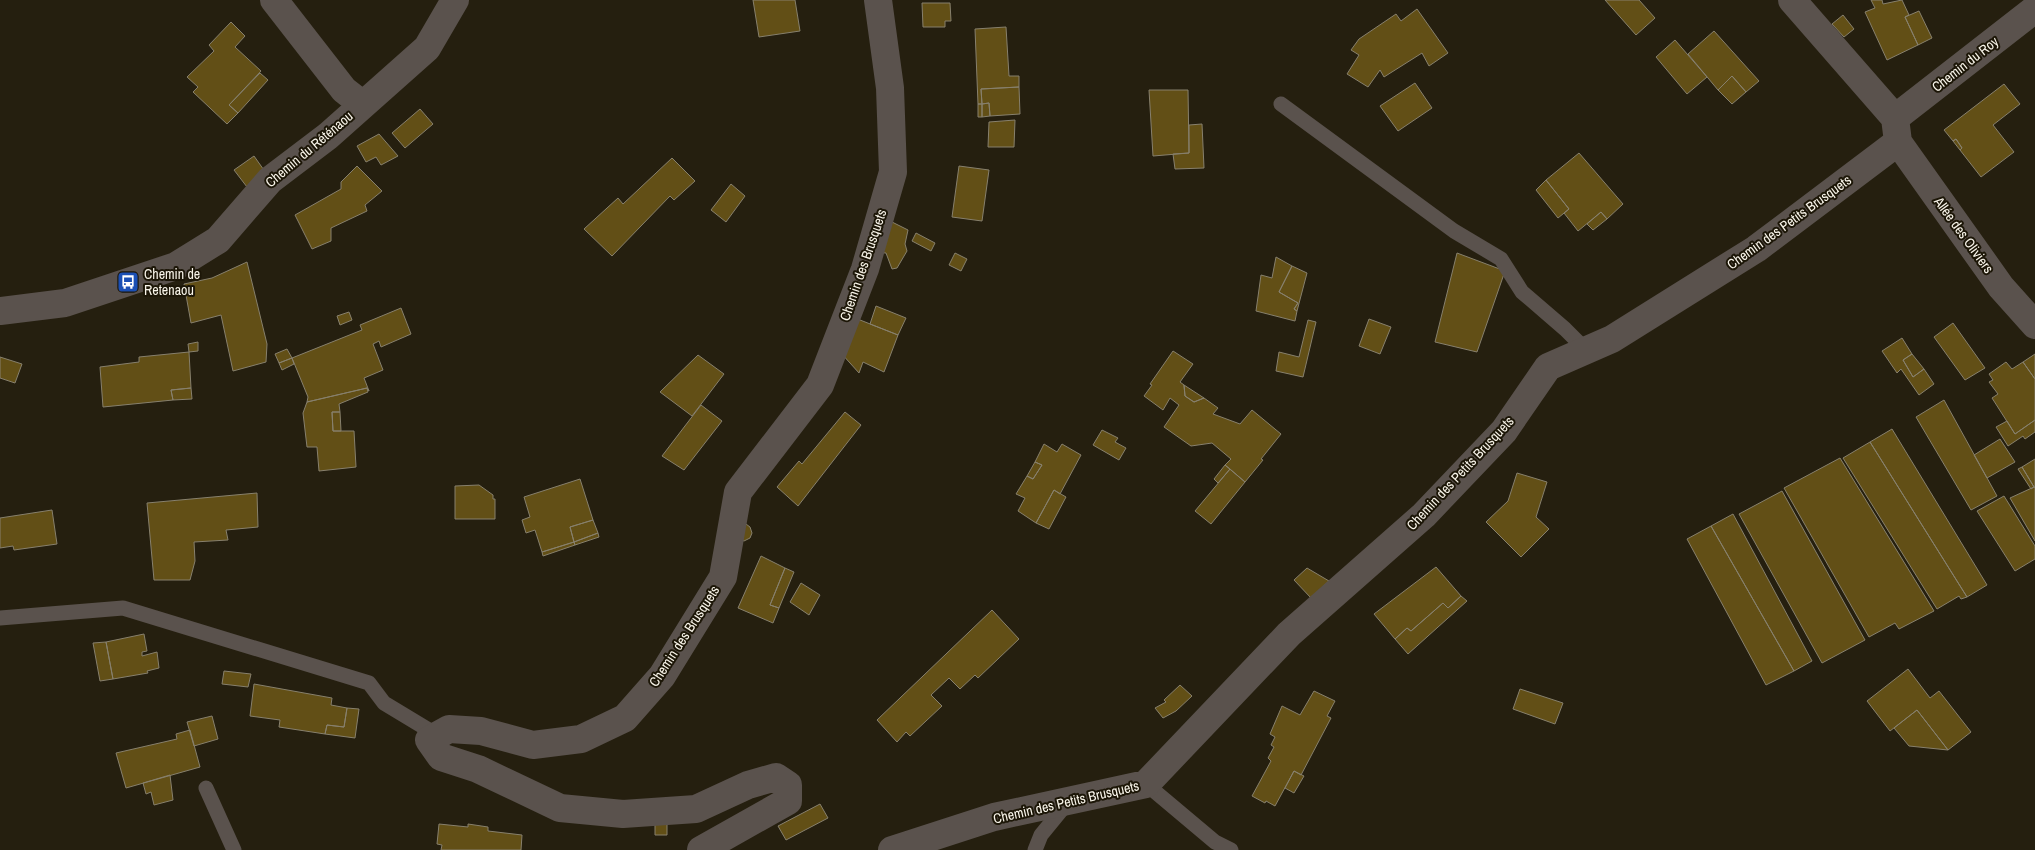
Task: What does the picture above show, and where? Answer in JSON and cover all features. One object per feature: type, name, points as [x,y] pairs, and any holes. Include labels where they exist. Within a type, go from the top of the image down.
[{"type":"street","points":[[274,0],[344,90],[362,104]]},
{"type":"street","name":"Chemin du Réténaou","points":[[0,311],[65,303],[176,266],[218,240],[270,180],[328,136],[427,48],[455,0]]},
{"type":"street","name":"Chemin des Brusquets","points":[[438,735],[449,729],[481,732],[534,745],[581,739],[625,718],[662,676],[723,577],[738,492],[820,386],[865,269],[893,172],[890,88],[878,0]]},
{"type":"street","points":[[1792,0],[1896,130]]},
{"type":"street","name":"Chemin du Roy","points":[[1896,130],[2035,9]]},
{"type":"street","name":"Allée des Oliviers","points":[[1896,130],[2001,287],[2035,325]]},
{"type":"street","name":"Chemin des Petits Brusquets","points":[[892,850],[994,817],[1146,784],[1289,634],[1424,516],[1504,430],[1548,366],[1612,339],[1756,249],[1896,130]]},
{"type":"street","points":[[438,735],[429,740],[441,757],[478,769],[560,808],[623,814],[696,809],[748,785],[776,776],[788,785],[788,801],[701,850]]},
{"type":"lane","points":[[1281,104],[1454,231],[1501,259],[1522,292],[1586,350]]},
{"type":"lane","points":[[0,618],[123,608],[369,683],[384,703],[438,735]]},
{"type":"lane","points":[[1146,784],[1215,842],[1231,850]]},
{"type":"lane","points":[[206,788],[234,850]]},
{"type":"lane","points":[[1035,850],[1041,835],[1068,801]]},
{"type":"building","points":[[753,0],[795,0],[800,31],[759,37]]},
{"type":"building","points":[[1605,0],[1639,0],[1655,18],[1636,35]]},
{"type":"building","points":[[1871,0],[1882,0],[1883,4],[1902,0],[1909,15],[1905,17],[1918,45],[1887,60],[1865,12],[1875,8]]},
{"type":"building","points":[[922,3],[950,3],[951,21],[945,21],[945,27],[923,27]]},
{"type":"building","points":[[1417,9],[1448,53],[1429,66],[1422,53],[1384,77],[1380,70],[1368,87],[1347,74],[1359,55],[1351,50],[1359,39],[1396,14],[1401,21]]},
{"type":"building","points":[[1919,11],[1932,38],[1918,45],[1905,17]]},
{"type":"building","points":[[1843,15],[1854,29],[1844,37],[1832,24]]},
{"type":"building","points":[[231,22],[245,36],[235,47],[261,71],[229,105],[238,113],[227,124],[193,92],[198,87],[187,77],[214,51],[209,45]]},
{"type":"building","points":[[1006,27],[1009,76],[1019,76],[1019,87],[981,89],[982,104],[978,104],[975,29]]},
{"type":"building","points":[[1714,31],[1759,81],[1746,92],[1732,76],[1718,90],[1688,54]]},
{"type":"building","points":[[1675,40],[1707,77],[1687,94],[1656,57]]},
{"type":"building","points":[[260,73],[268,80],[238,113],[229,105]]},
{"type":"building","points":[[1732,76],[1746,92],[1732,104],[1718,90]]},
{"type":"building","points":[[1415,83],[1432,108],[1398,131],[1380,106]]},
{"type":"building","points":[[2004,84],[2020,104],[1993,125],[2014,152],[1981,177],[1960,150],[1962,148],[1956,139],[1953,141],[1944,130]]},
{"type":"building","points":[[1019,87],[1020,114],[990,116],[989,103],[982,104],[981,89]]},
{"type":"building","points":[[1149,90],[1188,90],[1189,153],[1153,156]]},
{"type":"building","points":[[989,103],[990,116],[982,117],[982,104]]},
{"type":"building","points":[[978,104],[982,104],[982,117],[978,117]]},
{"type":"building","points":[[420,109],[433,124],[405,148],[392,133]]},
{"type":"building","points":[[1015,120],[1014,147],[988,147],[989,122]]},
{"type":"building","points":[[1202,124],[1204,168],[1175,169],[1173,154],[1189,153],[1189,125]]},
{"type":"building","points":[[379,134],[398,156],[381,165],[376,157],[366,162],[357,146]]},
{"type":"building","points":[[1956,139],[1962,148],[1960,150],[1953,141]]},
{"type":"building","points":[[1579,153],[1623,204],[1607,219],[1601,212],[1578,231],[1564,213],[1569,209],[1546,180]]},
{"type":"building","points":[[254,156],[266,173],[247,187],[234,170]]},
{"type":"building","points":[[672,158],[695,181],[674,200],[670,196],[612,256],[584,229],[618,198],[623,204]]},
{"type":"building","points":[[357,166],[382,191],[365,205],[367,211],[331,228],[331,241],[312,249],[295,215],[341,189],[341,182]]},
{"type":"building","points":[[959,166],[989,170],[982,221],[952,217]]},
{"type":"building","points":[[1546,180],[1569,209],[1558,218],[1536,190]]},
{"type":"building","points":[[731,184],[745,196],[726,222],[711,210]]},
{"type":"building","points":[[1601,212],[1607,219],[1593,230],[1587,224]]},
{"type":"building","points":[[884,218],[908,230],[905,244],[907,251],[897,268],[892,269],[886,253],[874,252]]},
{"type":"building","points":[[916,233],[935,243],[931,251],[912,241]]},
{"type":"building","points":[[955,253],[967,259],[961,271],[949,265]]},
{"type":"building","points":[[1457,253],[1505,271],[1477,352],[1435,342]]},
{"type":"building","points":[[1276,257],[1292,266],[1279,292],[1298,303],[1294,309],[1297,311],[1295,321],[1256,311],[1261,275],[1272,278]]},
{"type":"building","points":[[247,262],[267,344],[266,362],[233,371],[221,315],[191,323],[184,284],[212,278]]},
{"type":"building","points":[[1292,266],[1307,273],[1297,311],[1294,309],[1298,303],[1279,292]]},
{"type":"building","points":[[876,306],[906,318],[898,335],[870,324]]},
{"type":"building","points":[[401,308],[411,334],[381,347],[379,341],[373,344],[383,370],[364,378],[369,391],[367,388],[307,402],[308,397],[292,358],[362,330],[360,325]]},
{"type":"building","points":[[349,312],[352,320],[340,325],[337,316]]},
{"type":"building","points":[[855,318],[898,335],[884,372],[863,362],[859,373],[841,353]]},
{"type":"building","points":[[1369,319],[1391,327],[1380,354],[1359,346]]},
{"type":"building","points":[[1308,320],[1316,322],[1303,377],[1276,371],[1279,352],[1299,357]]},
{"type":"building","points":[[1953,323],[1985,368],[1965,380],[1934,337]]},
{"type":"building","points":[[1902,338],[1912,354],[1903,360],[1913,377],[1924,369],[1934,384],[1919,395],[1901,369],[1897,373],[1882,351]]},
{"type":"building","points":[[198,342],[198,351],[189,352],[188,344]]},
{"type":"building","points":[[287,349],[292,358],[279,363],[275,354]]},
{"type":"building","points":[[1173,351],[1193,364],[1180,382],[1184,385],[1185,396],[1194,402],[1204,398],[1218,408],[1213,414],[1240,424],[1252,410],[1281,434],[1245,482],[1225,465],[1231,459],[1212,443],[1191,446],[1164,427],[1179,405],[1170,398],[1163,410],[1144,396]]},
{"type":"building","points":[[189,352],[191,388],[171,390],[173,400],[103,407],[100,367],[139,362],[139,357]]},
{"type":"building","points":[[1912,354],[1924,369],[1913,377],[1903,360]]},
{"type":"building","points":[[2035,354],[2035,379],[2023,362]]},
{"type":"building","points":[[698,355],[724,374],[692,416],[660,392]]},
{"type":"building","points":[[0,357],[22,364],[15,383],[0,378]]},
{"type":"building","points":[[292,358],[294,364],[282,370],[279,363]]},
{"type":"building","points":[[2006,362],[2012,369],[2023,362],[2035,379],[2035,420],[2015,434],[1992,398],[1998,394],[1989,382],[1993,380],[1989,374]]},
{"type":"building","points":[[1184,385],[1204,398],[1194,402],[1185,396]]},
{"type":"building","points":[[191,388],[192,399],[173,400],[171,390]]},
{"type":"building","points":[[367,388],[368,392],[339,404],[340,412],[332,412],[333,431],[354,431],[356,467],[319,471],[317,447],[307,447],[303,413],[307,402]]},
{"type":"building","points":[[1944,400],[1997,496],[1971,510],[1916,417]]},
{"type":"building","points":[[701,405],[722,421],[684,470],[662,456]]},
{"type":"building","points":[[332,412],[340,412],[341,431],[333,431]]},
{"type":"building","points":[[845,412],[861,425],[798,506],[777,487],[799,461],[802,464]]},
{"type":"building","points":[[2035,420],[2035,432],[2025,439],[2023,436],[2008,446],[1996,427],[2007,421],[2015,434]]},
{"type":"building","points":[[1892,429],[1987,585],[1967,597],[1870,442]]},
{"type":"building","points":[[1102,430],[1118,438],[1115,442],[1126,448],[1119,460],[1093,445]]},
{"type":"building","points":[[2000,439],[2015,462],[1987,478],[1974,455]]},
{"type":"building","points":[[1870,442],[1967,597],[1961,599],[1959,596],[1937,609],[1843,458]]},
{"type":"building","points":[[1044,444],[1057,452],[1062,444],[1081,455],[1060,494],[1054,490],[1036,523],[1018,511],[1025,498],[1016,494],[1027,476],[1033,479],[1042,465],[1035,462]]},
{"type":"building","points":[[1840,458],[1934,611],[1899,629],[1895,623],[1869,637],[1784,488]]},
{"type":"building","points":[[2035,459],[2035,487],[2034,487],[2022,467]]},
{"type":"building","points":[[1035,462],[1042,465],[1033,479],[1027,476]]},
{"type":"building","points":[[1225,465],[1230,469],[1218,483],[1214,479]]},
{"type":"building","points":[[2022,467],[2034,487],[2031,489],[2018,469]]},
{"type":"building","points":[[1230,469],[1245,482],[1211,524],[1195,511]]},
{"type":"building","points":[[1517,473],[1547,482],[1536,517],[1549,529],[1521,557],[1486,522],[1508,501]]},
{"type":"building","points":[[580,479],[593,520],[570,527],[574,542],[542,552],[535,530],[526,533],[522,520],[530,517],[524,497]]},
{"type":"building","points":[[479,485],[493,495],[493,499],[495,499],[495,519],[455,519],[455,486]]},
{"type":"building","points":[[2035,488],[2035,541],[2010,498]]},
{"type":"building","points":[[1054,490],[1066,497],[1049,529],[1036,523]]},
{"type":"building","points":[[1782,491],[1865,640],[1822,663],[1739,514]]},
{"type":"building","points":[[257,493],[258,527],[226,530],[228,540],[194,542],[195,561],[190,580],[154,580],[147,503]]},
{"type":"building","points":[[2004,496],[2035,546],[2035,559],[2015,571],[1977,511]]},
{"type":"building","points":[[52,510],[57,544],[14,550],[13,546],[0,548],[0,518]]},
{"type":"building","points":[[1733,514],[1812,661],[1794,671],[1711,526]]},
{"type":"building","points":[[593,520],[598,533],[574,542],[570,527]]},
{"type":"building","points":[[746,524],[750,527],[752,533],[750,538],[744,541],[738,539]]},
{"type":"building","points":[[1711,526],[1794,671],[1766,685],[1687,539]]},
{"type":"building","points":[[598,533],[599,537],[575,545],[574,542]]},
{"type":"building","points":[[574,542],[575,545],[543,556],[542,552]]},
{"type":"building","points":[[761,556],[785,568],[770,605],[779,608],[773,623],[738,608]]},
{"type":"building","points":[[1436,567],[1461,596],[1448,608],[1443,603],[1411,631],[1407,628],[1395,639],[1374,614]]},
{"type":"building","points":[[785,568],[794,572],[779,608],[770,605]]},
{"type":"building","points":[[1307,568],[1329,581],[1311,598],[1294,580]]},
{"type":"building","points":[[801,583],[820,595],[809,615],[790,602]]},
{"type":"building","points":[[1461,596],[1467,601],[1408,654],[1395,639],[1407,628],[1411,631],[1443,603],[1448,608]]},
{"type":"building","points":[[992,610],[1019,639],[978,678],[975,675],[960,689],[949,678],[931,695],[942,706],[910,736],[906,732],[897,742],[877,720]]},
{"type":"building","points":[[144,634],[147,651],[142,652],[142,656],[157,652],[159,668],[147,671],[148,673],[113,679],[106,642]]},
{"type":"building","points":[[106,642],[113,679],[100,681],[93,643]]},
{"type":"building","points":[[1908,669],[1930,698],[1939,691],[1971,732],[1948,750],[1917,710],[1890,731],[1867,701]]},
{"type":"building","points":[[224,671],[251,674],[248,687],[222,684]]},
{"type":"building","points":[[254,684],[332,698],[331,705],[347,708],[344,727],[327,725],[325,734],[279,727],[280,720],[250,716]]},
{"type":"building","points":[[1180,685],[1192,696],[1176,711],[1163,718],[1155,708],[1166,702],[1164,700]]},
{"type":"building","points":[[1520,689],[1563,703],[1555,724],[1513,709]]},
{"type":"building","points":[[1314,691],[1335,701],[1327,716],[1331,718],[1301,775],[1294,771],[1275,806],[1266,801],[1265,803],[1252,796],[1271,761],[1268,758],[1274,747],[1271,745],[1275,737],[1270,734],[1282,706],[1300,715]]},
{"type":"building","points":[[347,708],[359,709],[355,738],[325,734],[327,725],[344,727]]},
{"type":"building","points":[[1917,710],[1948,750],[1909,746],[1894,728]]},
{"type":"building","points":[[212,716],[218,739],[194,746],[187,722]]},
{"type":"building","points":[[190,730],[200,767],[126,788],[116,753],[177,739],[176,734]]},
{"type":"building","points":[[1294,771],[1304,776],[1294,793],[1285,788]]},
{"type":"building","points":[[170,775],[173,800],[154,805],[151,792],[146,794],[143,783]]},
{"type":"building","points":[[820,804],[828,818],[786,840],[778,826]]},
{"type":"building","points":[[655,823],[667,823],[667,835],[655,835]]},
{"type":"building","points":[[439,824],[468,827],[468,824],[488,827],[488,831],[522,835],[521,850],[441,850],[442,845],[437,844]]},
{"type":"place","name":"Chemin de Retenaou","points":[[128,282]]}]
